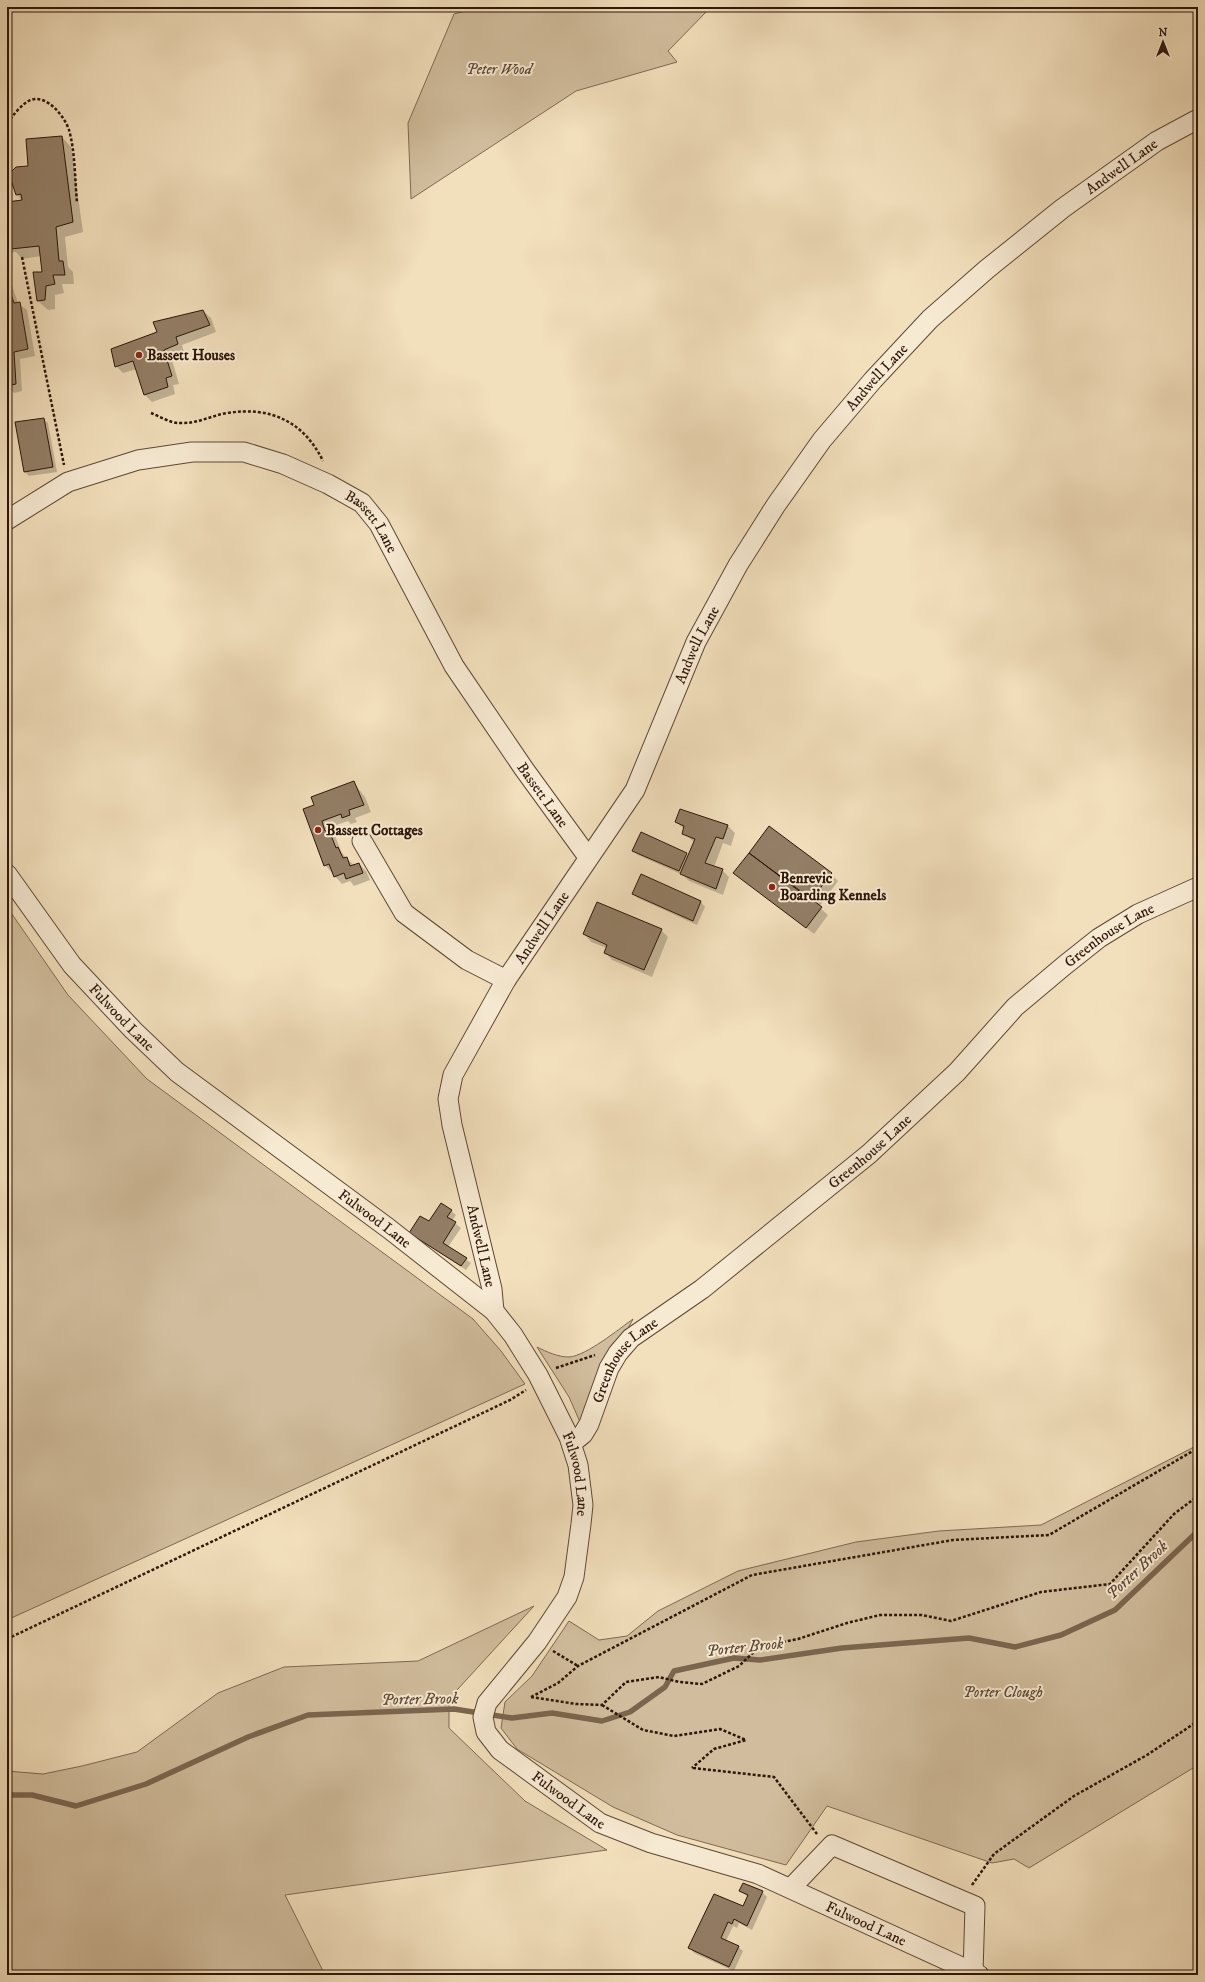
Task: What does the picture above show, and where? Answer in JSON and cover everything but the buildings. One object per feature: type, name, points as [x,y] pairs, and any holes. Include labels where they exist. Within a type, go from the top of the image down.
[{"type":"street","name":"Andwell Lane","points":[[494,1311],[492,1289],[452,1125],[448,1099],[453,1076],[506,980],[588,857],[635,790],[696,642],[738,565],[776,505],[822,440],[873,380],[930,319],[987,269],[1063,208],[1157,141],[1198,119]]},
{"type":"street","name":"Bassett Lane","points":[[7,520],[68,482],[138,460],[192,452],[244,452],[284,464],[328,484],[362,503],[379,524],[454,666],[524,769],[588,857]]},
{"type":"street","points":[[362,841],[404,913],[467,960],[506,980]]},
{"type":"street","name":"Fulwood Lane","points":[[7,874],[72,965],[132,1030],[177,1072],[388,1228],[494,1311],[513,1336],[538,1374],[572,1443],[578,1465],[583,1505],[574,1577],[567,1597],[537,1642],[487,1703],[483,1717],[486,1732],[500,1750],[600,1823],[651,1843],[758,1874],[976,1974]]},
{"type":"street","name":"Greenhouse Lane","points":[[572,1443],[583,1434],[586,1429],[597,1405],[609,1368],[618,1353],[632,1338],[702,1289],[869,1154],[957,1072],[1015,1007],[1065,965],[1099,938],[1138,914],[1198,887]]},
{"type":"street","points":[[791,1888],[832,1845],[976,1906],[976,1974]]},
{"type":"path","points":[[7,123],[14,114],[31,100],[42,100],[56,109],[69,129],[75,170],[77,203]]},
{"type":"path","points":[[22,257],[68,482]]},
{"type":"path","points":[[151,413],[177,423],[195,423],[226,414],[249,411],[282,418],[300,428],[315,445],[328,471],[328,484]]},
{"type":"path","points":[[7,1639],[510,1400],[527,1389],[538,1374],[597,1354]]},
{"type":"path","points":[[832,1845],[814,1832],[774,1777],[692,1768],[714,1749],[746,1740],[720,1729],[674,1736],[643,1730],[602,1705],[576,1704],[531,1697],[558,1683],[578,1666],[752,1575],[953,1540],[1049,1535],[1198,1448]]},
{"type":"path","points":[[602,1705],[626,1682],[659,1677],[679,1682],[702,1684],[739,1666],[760,1647],[798,1639],[847,1623],[880,1615],[922,1615],[951,1621],[1041,1592],[1110,1584],[1174,1514],[1198,1496]]},
{"type":"path","points":[[537,1642],[578,1666]]},
{"type":"path","points":[[962,1900],[994,1854],[1074,1796],[1147,1755],[1198,1721]]},
{"type":"green space","name":"Peter Wood","points":[[479,7],[711,7],[668,51],[677,62],[576,91],[411,199],[408,123],[454,14]]},
{"type":"green space","points":[[7,907],[68,995],[147,1079],[473,1319],[501,1351],[525,1384],[7,1620]]},
{"type":"green space","points":[[633,1319],[580,1422],[569,1397],[537,1347],[561,1356],[569,1357],[576,1355],[593,1347]]},
{"type":"green space","name":"Porter Clough","points":[[1198,1445],[1198,1765],[1029,1868],[1014,1859],[992,1863],[827,1806],[786,1865],[677,1835],[613,1807],[517,1749],[501,1728],[505,1702],[532,1676],[569,1621],[599,1640],[627,1636],[658,1611],[738,1571],[856,1542],[939,1531],[1041,1525]]},
{"type":"green space","points":[[534,1606],[457,1690],[449,1704],[449,1728],[525,1801],[607,1850],[285,1895],[325,1975],[7,1975],[7,1771],[43,1774],[137,1752],[218,1693],[284,1667],[418,1661]]},
{"type":"waterway","name":"Porter Brook","points":[[7,1795],[32,1795],[76,1806],[146,1784],[248,1737],[308,1715],[454,1709],[512,1718],[552,1713],[602,1721],[630,1712],[665,1687],[674,1671],[734,1658],[760,1660],[842,1648],[969,1638],[1015,1647],[1061,1635],[1115,1610],[1198,1531]]},
{"type":"place","name":"Bassett Houses","points":[[139,355]]},
{"type":"place","name":"Bassett Cottages","points":[[318,830]]},
{"type":"place","name":"Benrevic Boarding Kennels","points":[[772,887]]}]
